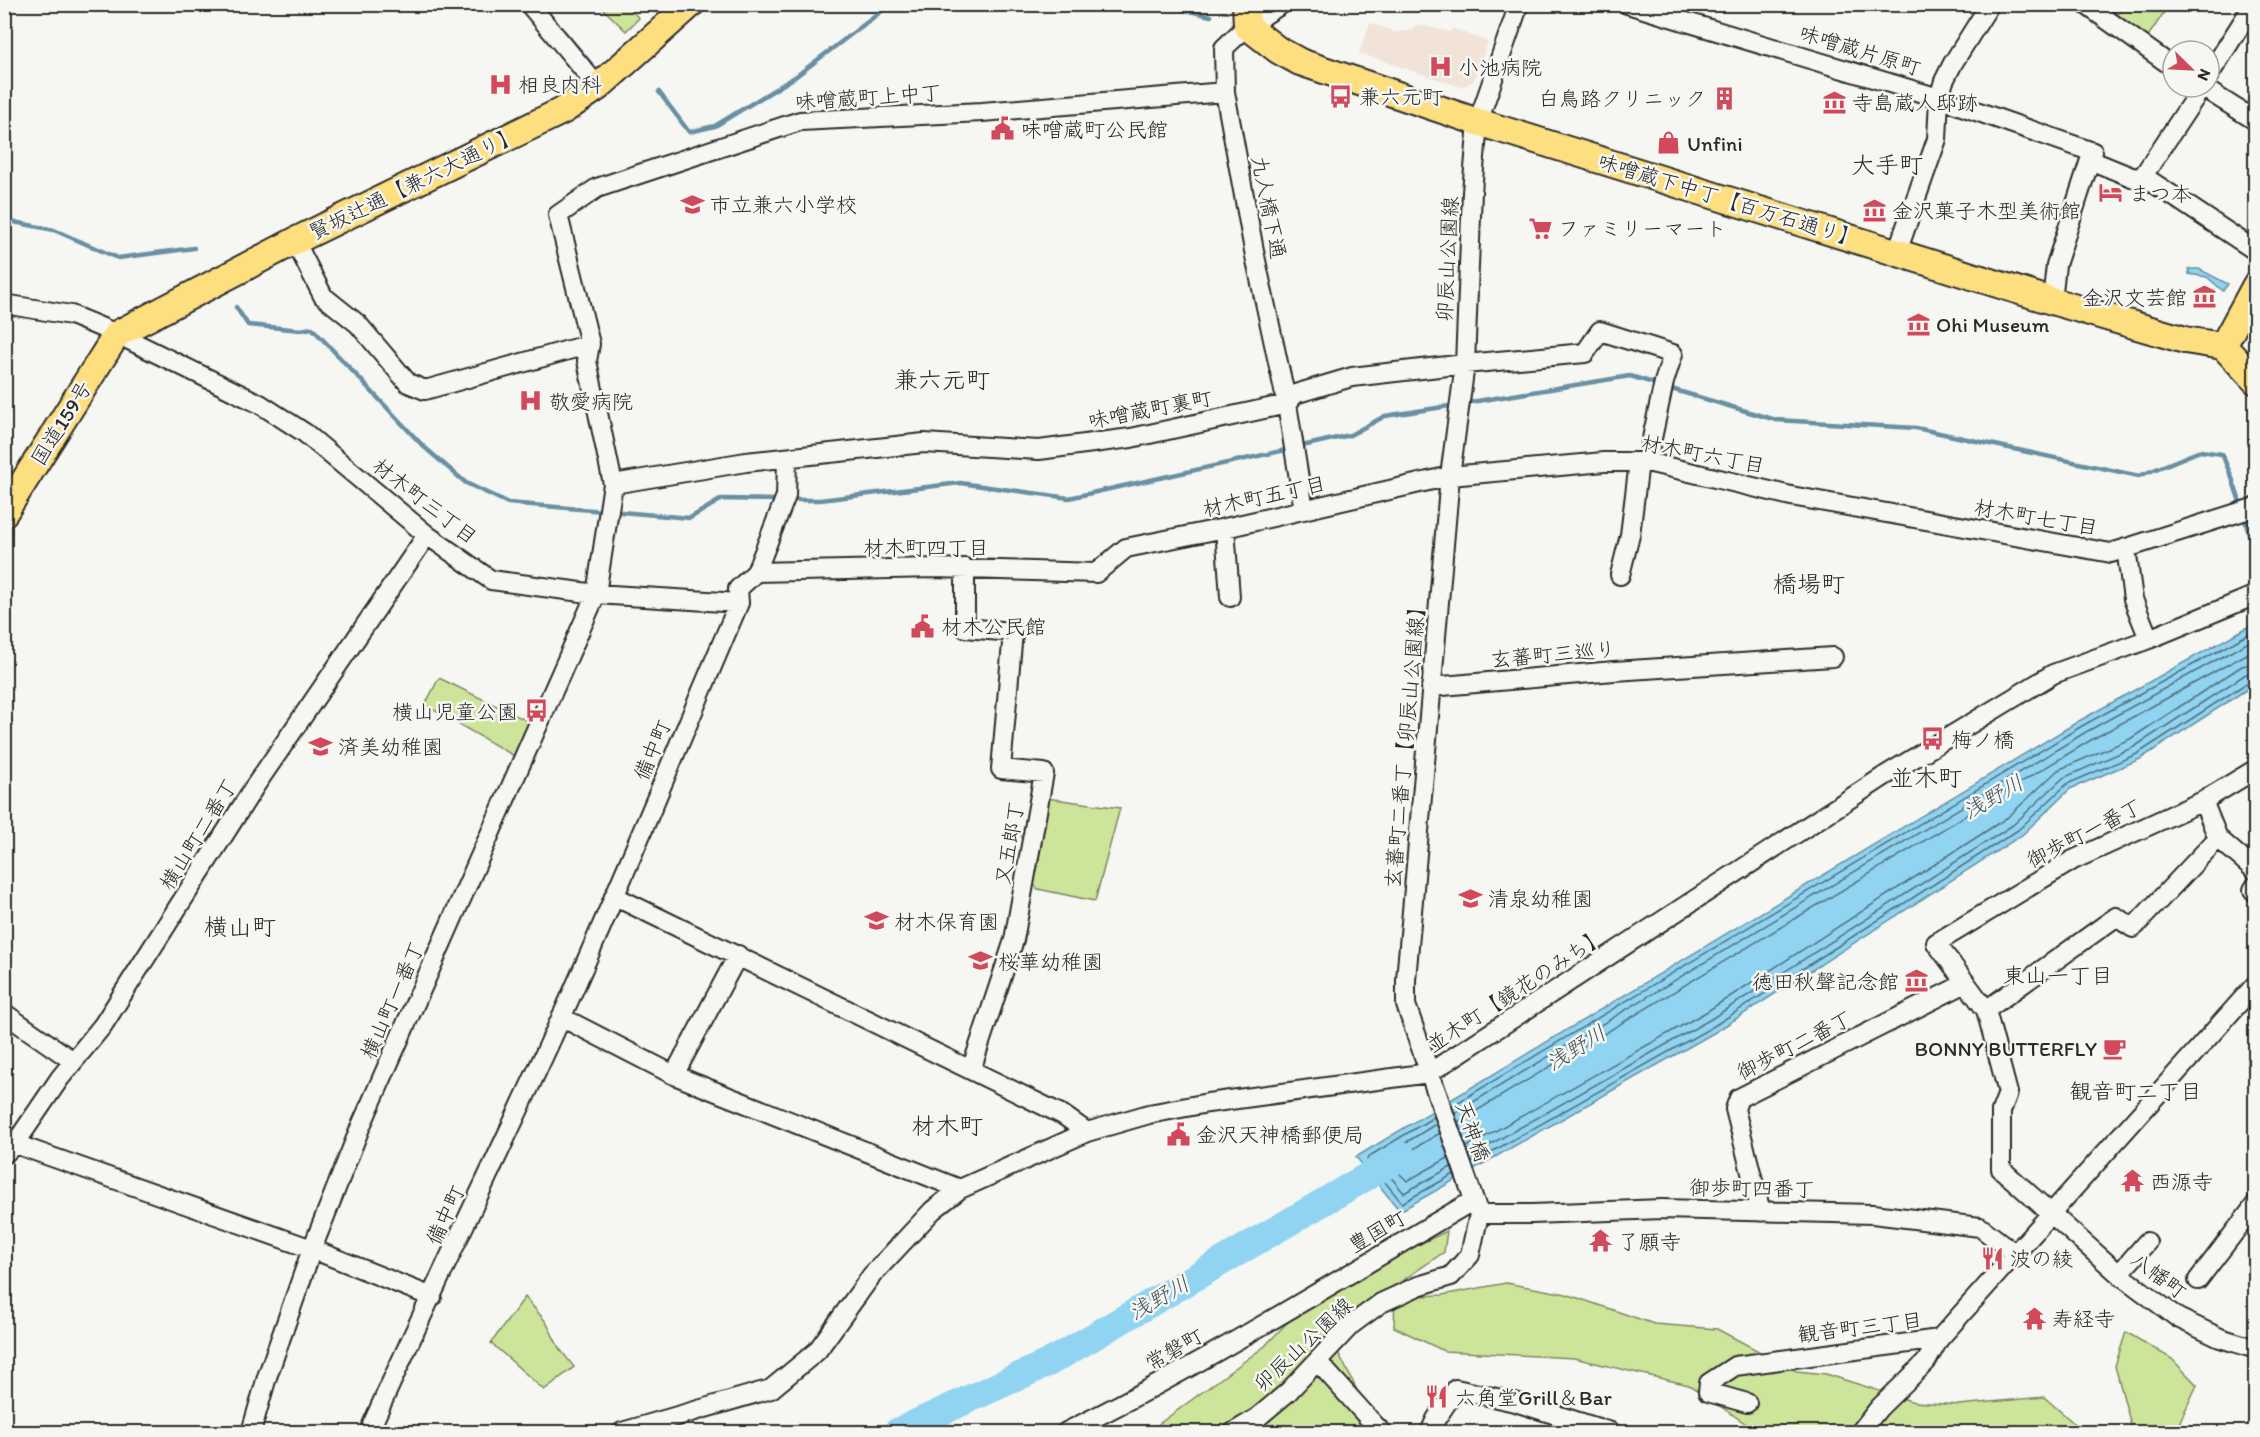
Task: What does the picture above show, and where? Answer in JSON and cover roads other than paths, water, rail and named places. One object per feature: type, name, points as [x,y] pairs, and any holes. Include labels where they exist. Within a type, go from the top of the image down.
[{"type":"highway","name":"賢坂辻通【兼六大通り】","points":[[117,334],[295,241],[564,110],[598,87],[691,4]]},
{"type":"highway","name":"味噌蔵下中丁【百万石通り】","points":[[1246,15],[1278,50],[1300,62],[1478,122],[2052,301],[2185,340],[2223,346]]},
{"type":"highway","points":[[2256,285],[2223,346],[2256,381]]},
{"type":"highway","name":"国道159号","points":[[4,513],[117,334]]},
{"type":"street","points":[[529,4],[598,87]]},
{"type":"street","points":[[1246,15],[1282,4]]},
{"type":"street","name":"卯辰山公園線","points":[[1460,405],[1465,364],[1472,192],[1478,122],[1519,4]]},
{"type":"street","name":"味噌蔵片原町","points":[[1627,4],[1940,98],[2092,152],[2090,160],[2134,178],[2143,176],[2256,251]]},
{"type":"street","points":[[1897,252],[1937,139],[1940,98],[1944,81],[1990,4]]},
{"type":"street","points":[[2085,4],[2161,58]]},
{"type":"street","points":[[2221,56],[2253,4]]},
{"type":"street","name":"九人橋下通","points":[[1246,15],[1224,48],[1225,92],[1255,256],[1287,405],[1304,510]]},
{"type":"street","name":"味噌蔵町上中丁","points":[[590,344],[558,215],[597,188],[800,121],[982,112],[1225,92]]},
{"type":"street","points":[[2143,176],[2194,99]]},
{"type":"street","points":[[2221,99],[2256,121]]},
{"type":"street","points":[[2052,301],[2056,265],[2090,160]]},
{"type":"street","points":[[295,241],[322,296],[358,324],[408,383],[425,390],[590,344],[587,361],[613,484]]},
{"type":"street","name":"材木町三丁目","points":[[4,304],[71,315],[117,334],[260,404],[296,427],[427,535],[491,580],[596,594],[739,603]]},
{"type":"street","name":"味噌蔵町裏町","points":[[613,484],[746,462],[924,443],[1039,450],[1131,438],[1287,405],[1295,394],[1352,377],[1585,353],[1600,331],[1673,354],[1643,462]]},
{"type":"street","name":"玄蕃町二番丁【卯辰山公園線】","points":[[1431,1081],[1406,1005],[1406,980],[1450,476],[1460,405]]},
{"type":"street","name":"備中町","points":[[372,1432],[372,1425],[561,1017],[614,896],[739,603],[738,589],[756,572],[784,500],[787,459]]},
{"type":"street","name":"材木町六丁目","points":[[1450,476],[1604,462],[1643,462],[1791,496],[1909,517]]},
{"type":"street","points":[[1620,575],[1630,536],[1643,462]]},
{"type":"street","name":"材木町五丁目","points":[[1096,573],[1126,548],[1225,528],[1450,476]]},
{"type":"street","name":"横山町一番丁","points":[[251,1432],[267,1377],[312,1249],[360,1128],[596,594],[613,484]]},
{"type":"street","name":"材木町七丁目","points":[[1909,517],[2111,553],[2256,507]]},
{"type":"street","points":[[1225,528],[1230,597]]},
{"type":"street","name":"横山町二番丁","points":[[10,1149],[73,1061],[103,1025],[255,786],[427,535]]},
{"type":"street","points":[[2126,548],[2133,598],[2149,639]]},
{"type":"street","name":"材木町四丁目","points":[[756,572],[965,568],[1096,573]]},
{"type":"street","name":"又五郎丁","points":[[965,568],[965,628],[1013,632],[1002,769],[1044,773],[1014,940],[971,1070]]},
{"type":"street","name":"並木町【鏡花のみち】","points":[[622,1432],[771,1389],[817,1351],[872,1275],[933,1210],[960,1189],[1087,1132],[1149,1114],[1208,1103],[1431,1081],[1886,775],[1964,726],[2053,674],[2149,639],[2256,595]]},
{"type":"street","name":"玄蕃町三巡り","points":[[1431,687],[1833,657]]},
{"type":"street","name":"御歩町一番丁","points":[[1966,983],[1936,943],[2073,860],[2203,801],[2256,769]]},
{"type":"street","points":[[2203,801],[2218,838],[2256,871]]},
{"type":"street","points":[[1966,983],[1986,1010],[2116,917],[2133,928],[2218,838]]},
{"type":"street","points":[[2256,885],[2253,890],[2256,893]]},
{"type":"street","points":[[614,896],[1063,1115],[1087,1132]]},
{"type":"street","points":[[674,1075],[738,955]]},
{"type":"street","name":"御歩町二番丁","points":[[1761,1212],[1735,1109],[1739,1098],[1966,983]]},
{"type":"street","points":[[2050,1212],[2256,984]]},
{"type":"street","name":"八幡町","points":[[1986,1010],[2008,1093],[2001,1111],[2001,1169],[2118,1274],[2178,1318],[2220,1338],[2256,1349]]},
{"type":"street","points":[[4,1013],[73,1061]]},
{"type":"street","points":[[561,1017],[674,1075],[960,1189]]},
{"type":"street","name":"天神橋","points":[[1431,1081],[1475,1201]]},
{"type":"street","points":[[10,1149],[312,1249],[432,1297]]},
{"type":"street","name":"卯辰山公園線","points":[[1234,1432],[1257,1418],[1288,1392],[1351,1325],[1381,1303],[1418,1286],[1451,1276],[1470,1256],[1475,1201]]},
{"type":"street","name":"御歩町四番丁","points":[[1475,1201],[1532,1214],[1662,1209],[1874,1214],[1980,1227],[2014,1253]]},
{"type":"street","name":"豊国町","points":[[1303,1301],[1475,1201]]},
{"type":"street","points":[[2198,1280],[2256,1204]]},
{"type":"street","name":"観音町三丁目","points":[[1747,1403],[1708,1392],[1709,1383],[1735,1366],[1939,1339],[2050,1212]]},
{"type":"street","points":[[2118,1274],[2147,1242]]},
{"type":"street","name":"常磐町","points":[[1066,1432],[1122,1404],[1303,1301]]},
{"type":"street","points":[[1860,1432],[1879,1408],[1926,1362],[1939,1339]]},
{"type":"street","points":[[1318,1362],[1381,1432]]},
{"type":"street","points":[[1430,1432],[1456,1389],[1515,1402],[1582,1429],[1611,1432]]},
{"type":"water","points":[[2189,269],[2199,269],[2228,284],[2223,291],[2207,277],[2189,274]]},
{"type":"water","points":[[2255,623],[2255,684],[2140,759],[2070,789],[2022,835],[1717,1031],[1400,1211],[1356,1157],[2079,721]]},
{"type":"waterway","points":[[659,92],[689,132],[715,126],[795,77],[891,4]]},
{"type":"waterway","points":[[1158,4],[1211,16]]},
{"type":"waterway","points":[[564,32],[591,64]]},
{"type":"waterway","points":[[4,220],[54,230],[118,258],[194,248]]},
{"type":"waterway","points":[[236,307],[248,325],[301,330],[312,328],[423,446],[466,483],[508,503],[604,511]]},
{"type":"waterway","points":[[1465,403],[1630,376],[1660,385]]},
{"type":"waterway","points":[[1668,388],[1776,420],[1916,428],[2139,476],[2200,451],[2222,454],[2241,505]]},
{"type":"waterway","points":[[1298,447],[1350,435],[1385,416],[1456,405]]},
{"type":"waterway","points":[[790,500],[820,500],[960,483],[1069,498],[1290,449]]},
{"type":"waterway","points":[[621,512],[690,518],[722,499],[778,500]]},
{"type":"waterway","points":[[2244,517],[2256,556]]},
{"type":"waterway","name":"浅野川","points":[[897,1432],[1050,1362],[1402,1156]]},
{"type":"place","name":"小池病院","points":[[1440,67]]},
{"type":"place","name":"相良内科","points":[[500,84]]},
{"type":"place","name":"兼六元町","points":[[1341,96]]},
{"type":"place","name":"白鳥路クリニック","points":[[1724,98]]},
{"type":"place","name":"寺島蔵人邸跡","points":[[1834,102]]},
{"type":"place","name":"味噌蔵町公民館","points":[[1003,129]]},
{"type":"place","name":"Unfini","points":[[1669,143]]},
{"type":"place","name":"まつ本","points":[[2111,193]]},
{"type":"place","name":"市立兼六小学校","points":[[692,204]]},
{"type":"place","name":"金沢菓子木型美術館","points":[[1874,210]]},
{"type":"place","name":"ファミリーマート","points":[[1540,228]]},
{"type":"place","name":"金沢文芸館","points":[[2205,297]]},
{"type":"place","name":"Ohi Museum","points":[[1918,324]]},
{"type":"place","name":"敬愛病院","points":[[531,401]]},
{"type":"place","name":"材木公民館","points":[[923,626]]},
{"type":"place","name":"横山児童公園","points":[[536,711]]},
{"type":"place","name":"梅ノ橋","points":[[1933,739]]},
{"type":"place","name":"済美幼稚園","points":[[320,746]]},
{"type":"place","name":"清泉幼稚園","points":[[1470,898]]},
{"type":"place","name":"材木保育園","points":[[876,921]]},
{"type":"place","name":"桜華幼稚園","points":[[980,961]]},
{"type":"place","name":"徳田秋聲記念館","points":[[1917,981]]},
{"type":"place","name":"BONNY BUTTERFLY","points":[[2115,1048]]},
{"type":"place","name":"金沢天神橋郵便局","points":[[1178,1134]]},
{"type":"place","name":"西源寺","points":[[2132,1181]]},
{"type":"place","name":"了願寺","points":[[1600,1241]]},
{"type":"place","name":"波の綾","points":[[1992,1258]]},
{"type":"place","name":"寿経寺","points":[[2034,1318]]},
{"type":"place","name":"六角堂Grill＆Bar","points":[[1437,1397]]},
{"type":"district","name":"大手町","points":[[1887,164]]},
{"type":"district","name":"兼六元町","points":[[942,379]]},
{"type":"district","name":"橋場町","points":[[1809,583]]},
{"type":"district","name":"並木町","points":[[1926,777]]},
{"type":"district","name":"横山町","points":[[240,926]]},
{"type":"district","name":"東山一丁目","points":[[2058,975]]},
{"type":"district","name":"観音町二丁目","points":[[2136,1091]]},
{"type":"district","name":"材木町","points":[[947,1125]]}]
